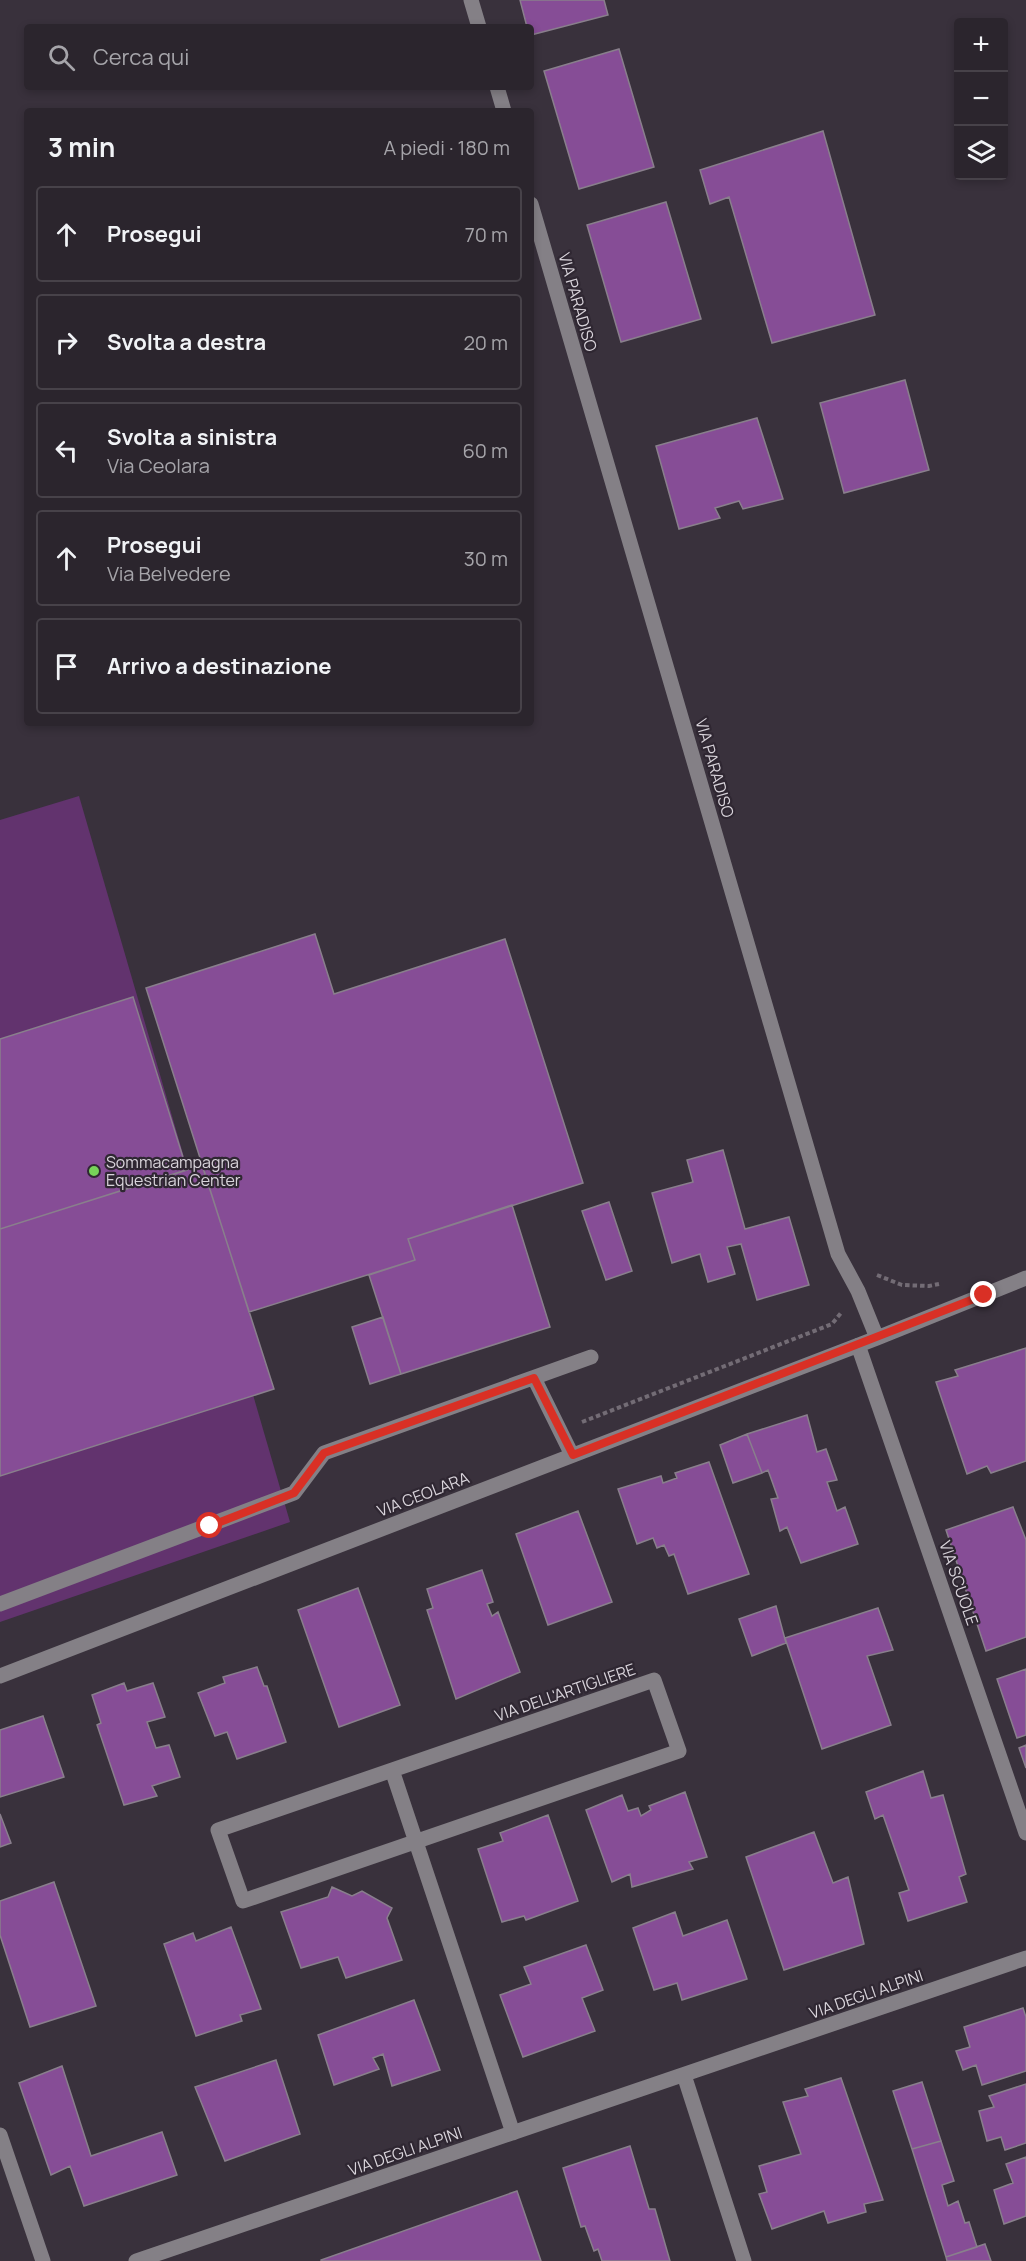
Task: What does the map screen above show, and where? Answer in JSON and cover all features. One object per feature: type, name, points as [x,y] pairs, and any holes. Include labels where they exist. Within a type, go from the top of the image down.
[{"type":"street","points":[[471,0],[478,24]]},
{"type":"street","points":[[498,90],[503,108]]},
{"type":"street","name":"VIA PARADISO","points":[[534,214],[838,1254],[878,1338]]},
{"type":"street","name":"VIA CEOLARA","points":[[0,1676],[878,1338],[1026,1278]]},
{"type":"street","name":"VIA SCUOLE","points":[[858,1345],[1026,1833]]},
{"type":"street","points":[[0,1604],[294,1493],[324,1453],[591,1357]]},
{"type":"street","points":[[534,1378],[573,1455]]},
{"type":"street","name":"VIA DELL'ARTIGLIERE","points":[[654,1680],[679,1751],[243,1901],[218,1830],[392,1770],[654,1680]]},
{"type":"street","points":[[392,1770],[513,2133]]},
{"type":"street","name":"VIA DEGLI ALPINI","points":[[136,2261],[1026,1958]]},
{"type":"street","points":[[684,2075],[744,2261]]},
{"type":"street","points":[[0,2135],[43,2261]]},
{"type":"path","points":[[878,1275],[902,1285],[929,1286],[949,1281]]},
{"type":"path","points":[[561,1430],[832,1324],[841,1315],[842,1308]]},
{"type":"shaded area","name":"Sommacampagna Equestrian Center","points":[[79,796],[290,1522],[0,1622],[0,820]]},
{"type":"building","points":[[520,0],[604,0],[608,15],[534,34],[534,24],[526,24]]},
{"type":"building","points":[[619,49],[654,167],[579,189],[544,71]]},
{"type":"building","points":[[823,131],[875,315],[772,343],[729,197],[710,204],[700,170]]},
{"type":"building","points":[[666,202],[701,319],[621,342],[587,225]]},
{"type":"building","points":[[905,380],[929,470],[844,493],[820,403]]},
{"type":"building","points":[[757,418],[783,499],[743,509],[739,501],[715,508],[720,518],[679,529],[656,446]]},
{"type":"building","points":[[315,934],[334,994],[505,939],[583,1183],[408,1239],[415,1260],[249,1312],[146,988]]},
{"type":"building","points":[[133,997],[187,1170],[0,1229],[0,1039]]},
{"type":"building","points":[[723,1150],[745,1229],[789,1217],[809,1285],[757,1300],[741,1244],[727,1247],[735,1274],[708,1282],[700,1254],[672,1263],[652,1193],[693,1182],[687,1160]]},
{"type":"building","points":[[202,1165],[274,1389],[0,1476],[0,1229]]},
{"type":"building","points":[[609,1202],[632,1271],[606,1280],[582,1211]]},
{"type":"building","points":[[512,1205],[550,1327],[401,1374],[369,1275],[415,1260],[408,1239]]},
{"type":"building","points":[[383,1317],[401,1374],[370,1384],[352,1327]]},
{"type":"building","points":[[1026,1348],[1026,1461],[991,1473],[987,1466],[967,1474],[936,1382],[958,1376],[955,1370]]},
{"type":"building","points":[[807,1415],[817,1452],[826,1449],[837,1480],[827,1482],[837,1511],[845,1507],[858,1544],[801,1563],[787,1527],[780,1531],[771,1499],[778,1498],[768,1470],[762,1473],[747,1434]]},
{"type":"building","points":[[747,1434],[762,1473],[733,1483],[720,1445]]},
{"type":"building","points":[[709,1462],[749,1574],[688,1594],[674,1554],[669,1556],[664,1545],[657,1548],[653,1538],[637,1544],[618,1489],[661,1476],[663,1483],[677,1478],[675,1473]]},
{"type":"building","points":[[1013,1507],[1026,1540],[1026,1637],[986,1651],[946,1530]]},
{"type":"building","points":[[578,1511],[612,1602],[548,1625],[516,1534]]},
{"type":"building","points":[[482,1570],[493,1602],[487,1604],[492,1616],[498,1612],[520,1672],[456,1699],[427,1610],[433,1608],[427,1589]]},
{"type":"building","points":[[358,1588],[400,1705],[339,1727],[298,1610]]},
{"type":"building","points":[[776,1606],[786,1643],[752,1656],[739,1619]]},
{"type":"building","points":[[878,1608],[893,1650],[867,1656],[891,1725],[822,1749],[785,1638]]},
{"type":"building","points":[[257,1667],[264,1686],[267,1686],[286,1742],[237,1759],[227,1732],[215,1736],[198,1693],[225,1683],[223,1677]]},
{"type":"building","points":[[1026,1669],[1026,1735],[1017,1738],[997,1679]]},
{"type":"building","points":[[124,1683],[127,1691],[153,1683],[165,1717],[147,1722],[156,1748],[169,1745],[180,1777],[152,1786],[157,1796],[124,1805],[97,1725],[101,1723],[92,1695]]},
{"type":"building","points":[[43,1716],[64,1777],[0,1797],[0,1730]]},
{"type":"building","points":[[1026,1745],[1026,1768],[1019,1748]]},
{"type":"building","points":[[923,1771],[931,1798],[943,1795],[966,1874],[959,1877],[967,1902],[908,1921],[899,1893],[909,1890],[883,1815],[875,1819],[866,1792]]},
{"type":"building","points":[[685,1792],[707,1857],[689,1862],[693,1869],[632,1887],[630,1874],[612,1882],[586,1810],[622,1795],[628,1811],[638,1808],[641,1816],[651,1810],[649,1806]]},
{"type":"building","points":[[0,1814],[11,1843],[0,1847]]},
{"type":"building","points":[[548,1815],[578,1901],[526,1920],[524,1916],[502,1922],[478,1849],[503,1841],[500,1833]]},
{"type":"building","points":[[814,1832],[833,1883],[848,1877],[864,1944],[784,1970],[746,1857]]},
{"type":"building","points":[[54,1882],[96,2006],[30,2027],[0,1935],[0,1901]]},
{"type":"building","points":[[332,1887],[352,1896],[362,1891],[392,1908],[387,1918],[402,1960],[346,1978],[338,1957],[301,1968],[281,1912],[328,1897]]},
{"type":"building","points":[[675,1912],[683,1936],[727,1920],[747,1979],[682,2000],[677,1983],[654,1990],[633,1928]]},
{"type":"building","points":[[231,1927],[261,2009],[240,2015],[242,2021],[196,2036],[164,1944],[193,1933],[196,1941]]},
{"type":"building","points":[[586,1945],[603,1990],[582,1998],[595,2031],[523,2057],[500,1995],[531,1984],[524,1967]]},
{"type":"building","points":[[414,2000],[440,2070],[392,2086],[383,2054],[373,2058],[379,2069],[334,2085],[318,2035]]},
{"type":"building","points":[[1023,2008],[1026,2017],[1026,2071],[982,2085],[976,2065],[963,2070],[956,2051],[970,2047],[964,2027]]},
{"type":"building","points":[[276,2060],[300,2134],[225,2161],[195,2087]]},
{"type":"building","points":[[62,2066],[91,2156],[162,2132],[177,2175],[84,2206],[70,2166],[51,2175],[19,2083]]},
{"type":"building","points":[[841,2078],[883,2200],[864,2204],[866,2212],[828,2223],[824,2211],[772,2229],[759,2194],[767,2192],[759,2166],[801,2154],[783,2102],[808,2096],[805,2089]]},
{"type":"building","points":[[922,2082],[941,2141],[912,2149],[893,2091]]},
{"type":"building","points":[[1026,2084],[1026,2143],[1005,2150],[1001,2137],[987,2141],[979,2111],[994,2107],[989,2096]]},
{"type":"building","points":[[941,2141],[954,2181],[942,2185],[948,2206],[958,2201],[965,2223],[969,2222],[977,2247],[946,2257],[912,2149]]},
{"type":"building","points":[[630,2146],[649,2209],[655,2209],[670,2261],[602,2261],[598,2249],[594,2251],[585,2226],[581,2227],[563,2168]]},
{"type":"building","points":[[1026,2157],[1026,2216],[1004,2224],[994,2190],[1013,2183],[1006,2164]]},
{"type":"building","points":[[517,2191],[541,2261],[321,2261],[321,2260]]},
{"type":"building","points":[[985,2244],[991,2261],[947,2261],[946,2257]]},
{"type":"place","name":"Sommacampagna Equestrian Center","points":[[94,1171]]},
{"type":"route","points":[[210,1526],[294,1493],[324,1453],[534,1378],[573,1455],[984,1295]]}]
